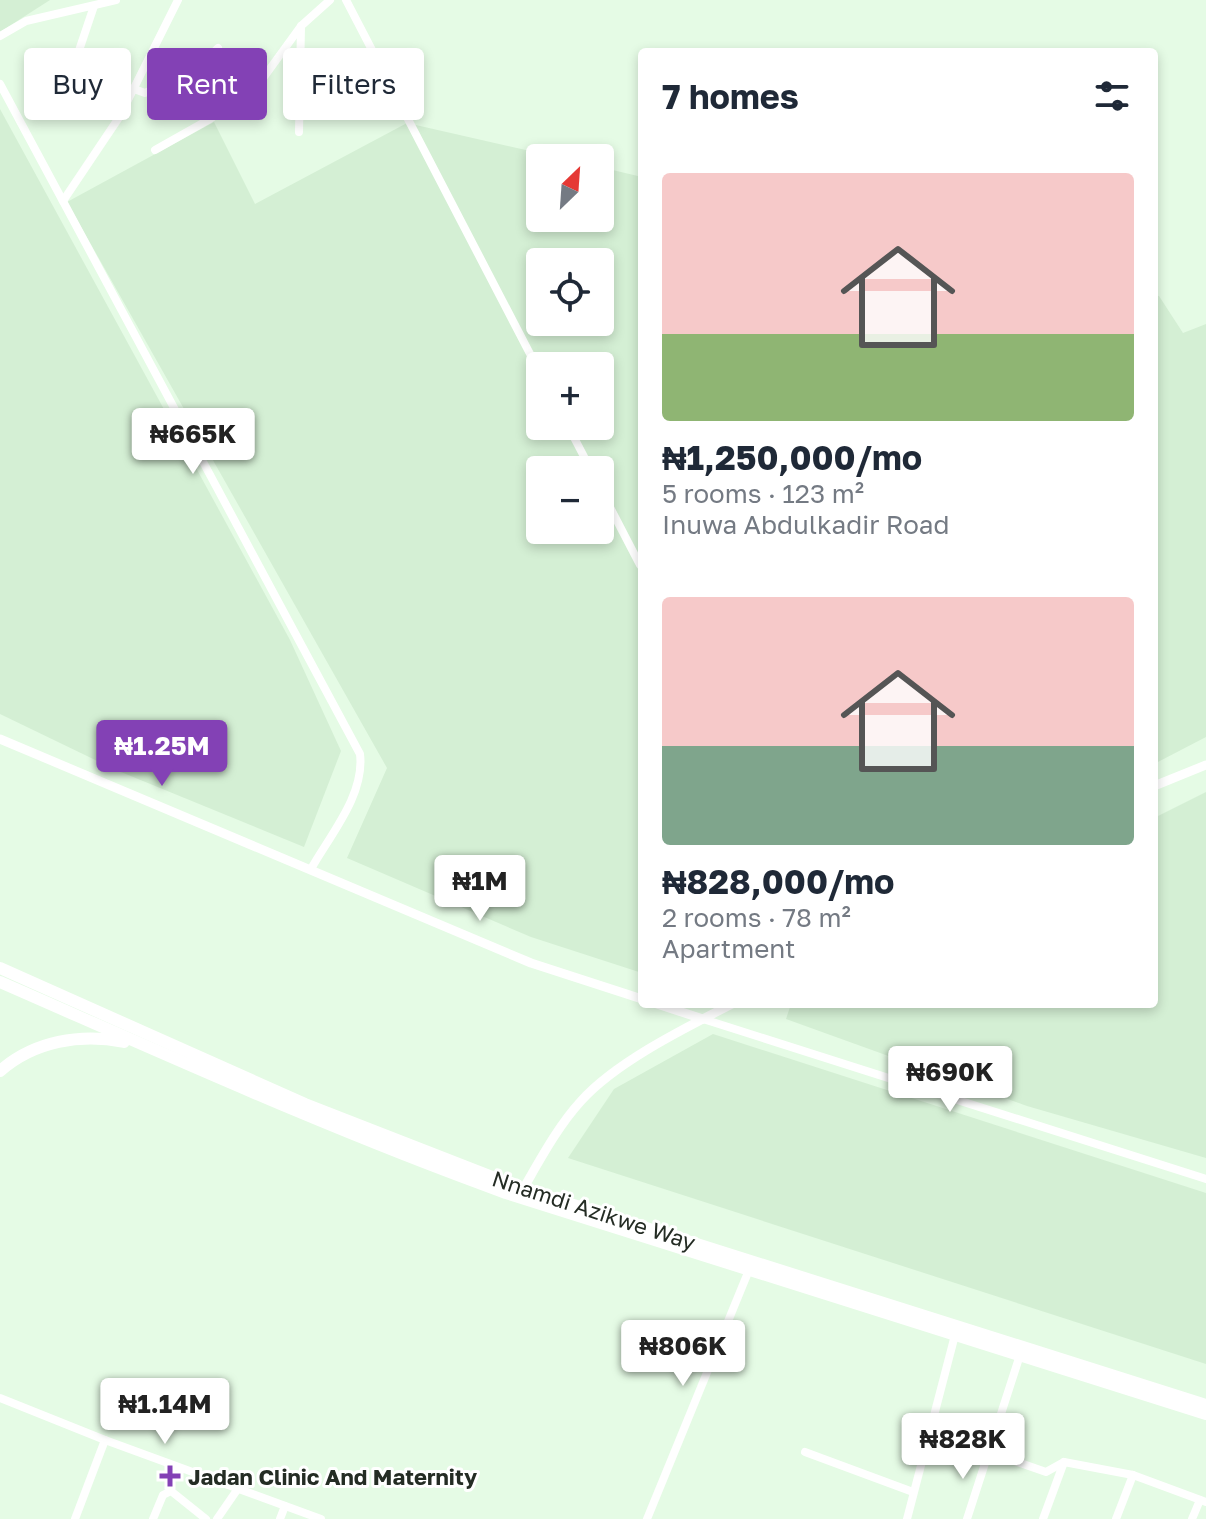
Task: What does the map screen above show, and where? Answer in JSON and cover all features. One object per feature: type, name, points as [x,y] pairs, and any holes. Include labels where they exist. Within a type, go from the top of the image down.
[{"type":"highway","name":"Nnamdi Azikwe Way","points":[[0,968],[305,1104],[520,1193],[1206,1405]]},
{"type":"highway","name":"Nnamdi Azikwe Way","points":[[0,982],[403,1155],[749,1270],[1206,1414]]},
{"type":"highway","points":[[0,1071],[31,1051],[75,1038],[109,1039],[146,1046]]},
{"type":"street","points":[[0,36],[26,21],[116,0]]},
{"type":"street","points":[[155,150],[256,88],[301,26],[330,0]]},
{"type":"street","points":[[346,0],[529,352]]},
{"type":"street","points":[[63,201],[120,116],[173,2]]},
{"type":"street","points":[[80,48],[94,6]]},
{"type":"street","points":[[299,132],[301,26]]},
{"type":"street","points":[[0,84],[360,754],[362,771],[356,790],[311,869]]},
{"type":"street","points":[[134,89],[147,92]]},
{"type":"street","points":[[614,515],[638,561]]},
{"type":"street","points":[[0,739],[531,963],[638,998]]},
{"type":"street","points":[[1158,784],[1206,765]]},
{"type":"street","points":[[669,1008],[1206,1179]]},
{"type":"street","points":[[520,1193],[580,1101],[612,1073],[724,1008]]},
{"type":"street","points":[[647,1519],[749,1270]]},
{"type":"street","points":[[907,1519],[955,1335]]},
{"type":"street","points":[[967,1519],[1020,1355]]},
{"type":"street","points":[[0,1398],[237,1490],[321,1519]]},
{"type":"street","points":[[75,1519],[105,1440]]},
{"type":"street","points":[[805,1452],[913,1492]]},
{"type":"street","points":[[989,1452],[1046,1472],[1064,1462],[1133,1475],[1203,1501],[1192,1519]]},
{"type":"street","points":[[1043,1519],[1064,1462]]},
{"type":"street","points":[[1116,1519],[1133,1475]]},
{"type":"street","points":[[217,1519],[237,1490]]},
{"type":"street","points":[[153,1519],[163,1495],[171,1491],[206,1519]]},
{"type":"street","points":[[280,1519],[285,1506]]},
{"type":"shaded area","points":[[0,0],[50,0],[0,32]]},
{"type":"shaded area","points":[[0,109],[290,640],[341,751],[304,847],[116,770],[0,714]]},
{"type":"shaded area","points":[[214,122],[255,204],[407,123],[526,150],[526,232],[614,232],[614,170],[638,176],[638,972],[531,937],[347,858],[387,768],[67,202]]},
{"type":"shaded area","points":[[1158,296],[1183,333],[1206,324],[1206,737],[1158,762]]},
{"type":"shaded area","points":[[1206,792],[1206,1158],[1027,1106],[786,1019],[790,1008],[1158,1008],[1158,816]]},
{"type":"shaded area","points":[[713,1034],[1206,1193],[1206,1364],[568,1158],[614,1089]]},
{"type":"place","name":"Jadan Clinic And Maternity","points":[[170,1476]]}]
